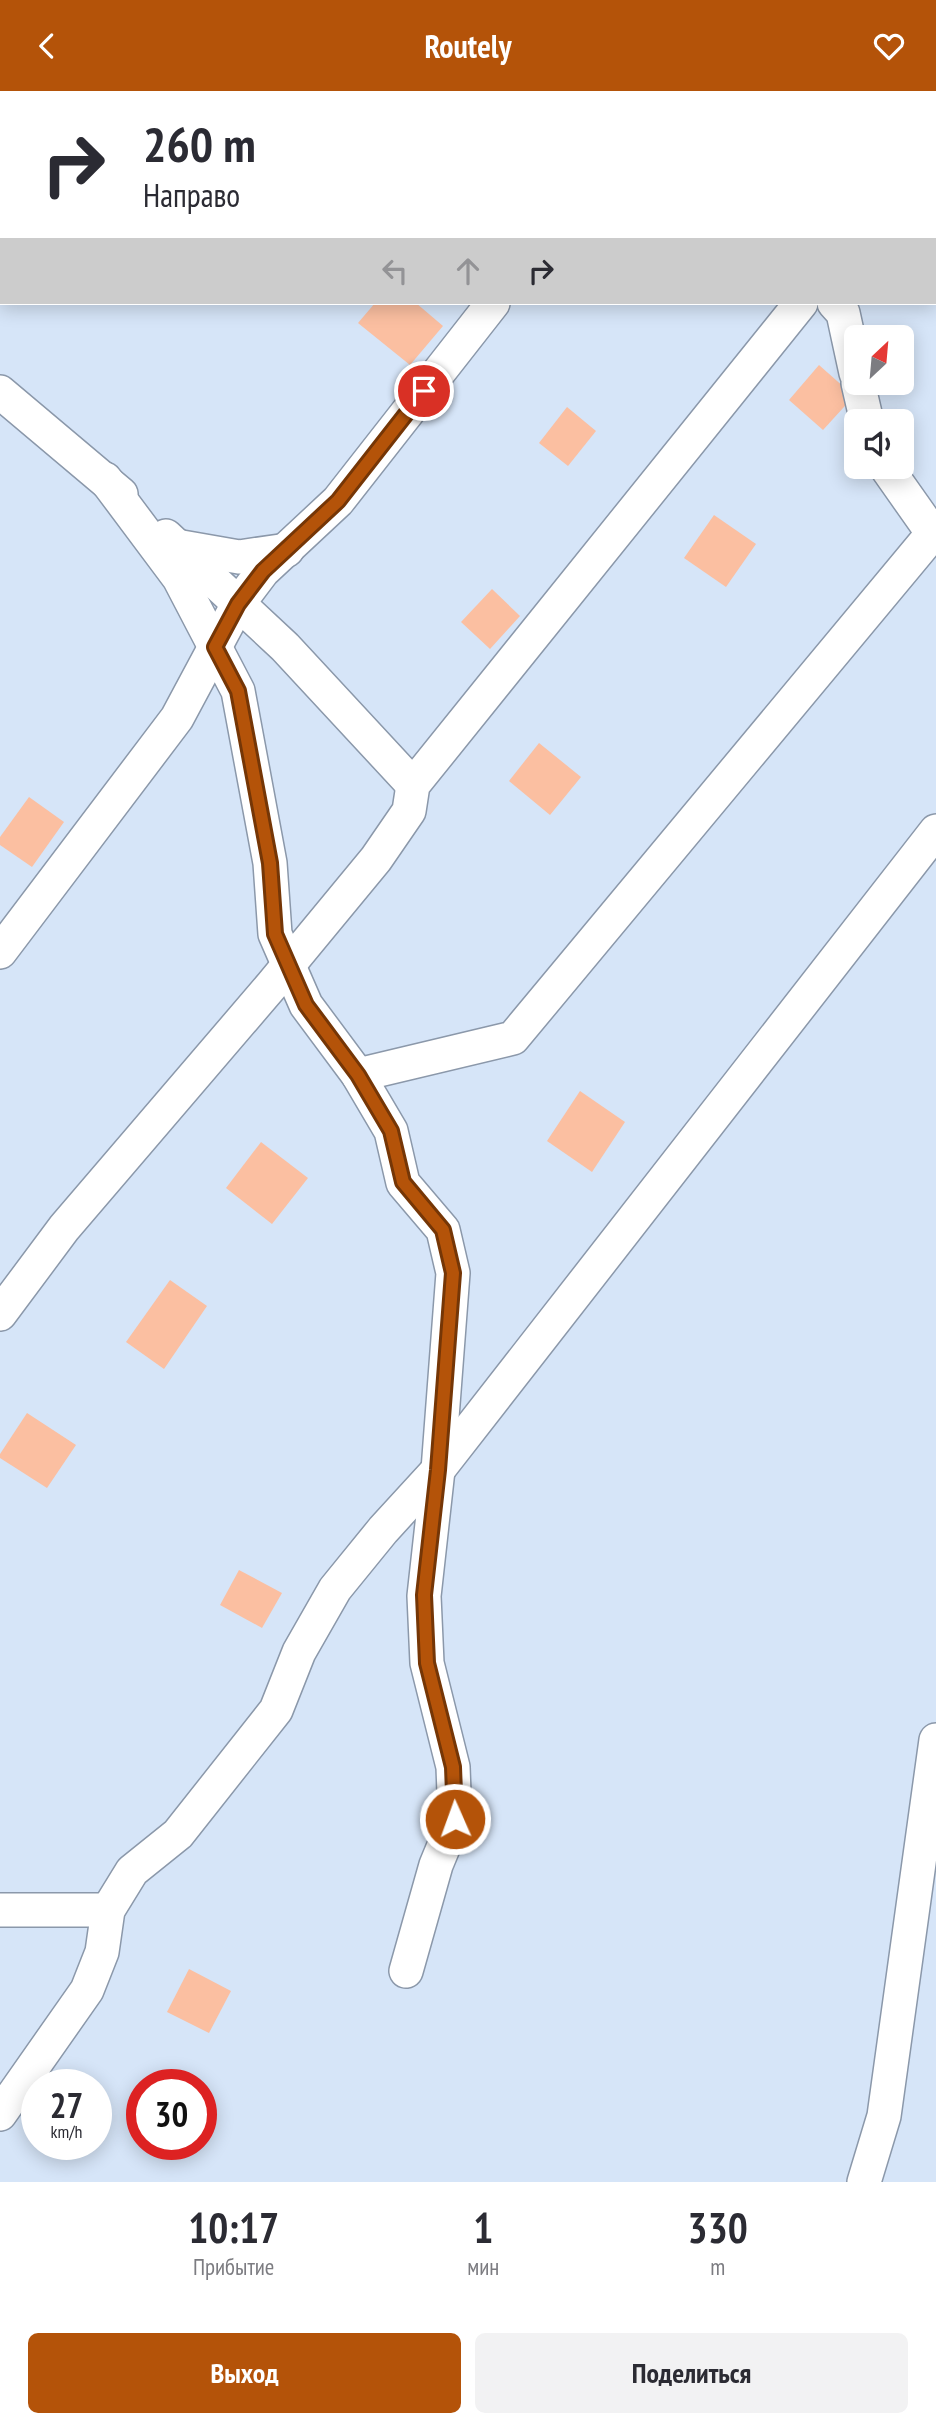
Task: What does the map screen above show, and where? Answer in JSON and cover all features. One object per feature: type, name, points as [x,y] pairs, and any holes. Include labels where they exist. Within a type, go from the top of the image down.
[{"type":"street","points":[[0,952],[177,718],[238,604],[263,571],[338,501],[491,305]]},
{"type":"street","points":[[0,1314],[64,1228],[376,859],[409,811],[413,785],[799,305]]},
{"type":"street","points":[[836,305],[842,313],[845,325]]},
{"type":"street","points":[[0,392],[105,479],[178,562],[238,604],[285,647],[413,785]]},
{"type":"street","points":[[358,1075],[513,1038],[934,535],[894,479]]},
{"type":"street","points":[[178,562],[287,550]]},
{"type":"street","points":[[178,562],[215,647],[238,691],[270,863],[275,934],[306,1005],[358,1075],[391,1131],[403,1182],[443,1230],[453,1273],[438,1470],[424,1595],[427,1663],[453,1767],[455,1819],[436,1865],[406,1971]]},
{"type":"street","points":[[177,718],[187,678],[189,633],[178,562]]},
{"type":"street","points":[[0,2114],[87,1990],[102,1952],[107,1910],[132,1871],[178,1834],[276,1710],[299,1652],[335,1589],[383,1530],[438,1470],[936,831]]},
{"type":"street","points":[[864,2182],[884,2116],[936,1740]]},
{"type":"street","points":[[0,1909],[107,1910]]},
{"type":"building","points":[[373,305],[418,305],[443,326],[410,365],[358,323]]},
{"type":"building","points":[[819,365],[844,387],[844,395],[854,396],[823,430],[789,400]]},
{"type":"building","points":[[567,407],[596,431],[568,466],[539,443]]},
{"type":"building","points":[[714,515],[756,544],[726,587],[684,558]]},
{"type":"building","points":[[492,589],[520,616],[490,649],[461,622]]},
{"type":"building","points":[[539,743],[581,777],[550,815],[509,781]]},
{"type":"building","points":[[29,797],[64,822],[32,867],[0,845],[0,837]]},
{"type":"building","points":[[580,1091],[625,1122],[592,1172],[547,1141]]},
{"type":"building","points":[[261,1142],[308,1178],[272,1224],[226,1188]]},
{"type":"building","points":[[170,1280],[207,1306],[164,1369],[126,1342]]},
{"type":"building","points":[[27,1413],[76,1445],[47,1488],[0,1458]]},
{"type":"building","points":[[239,1570],[282,1593],[262,1628],[220,1605]]},
{"type":"building","points":[[189,1969],[231,1991],[209,2033],[167,2012]]},
{"type":"route","points":[[424,391],[338,501],[263,571],[238,604],[215,647],[238,691],[270,863],[275,934],[306,1005],[358,1075],[391,1131],[403,1182],[443,1230],[453,1273],[438,1470],[424,1595],[427,1663],[453,1767],[455,1819]]}]
